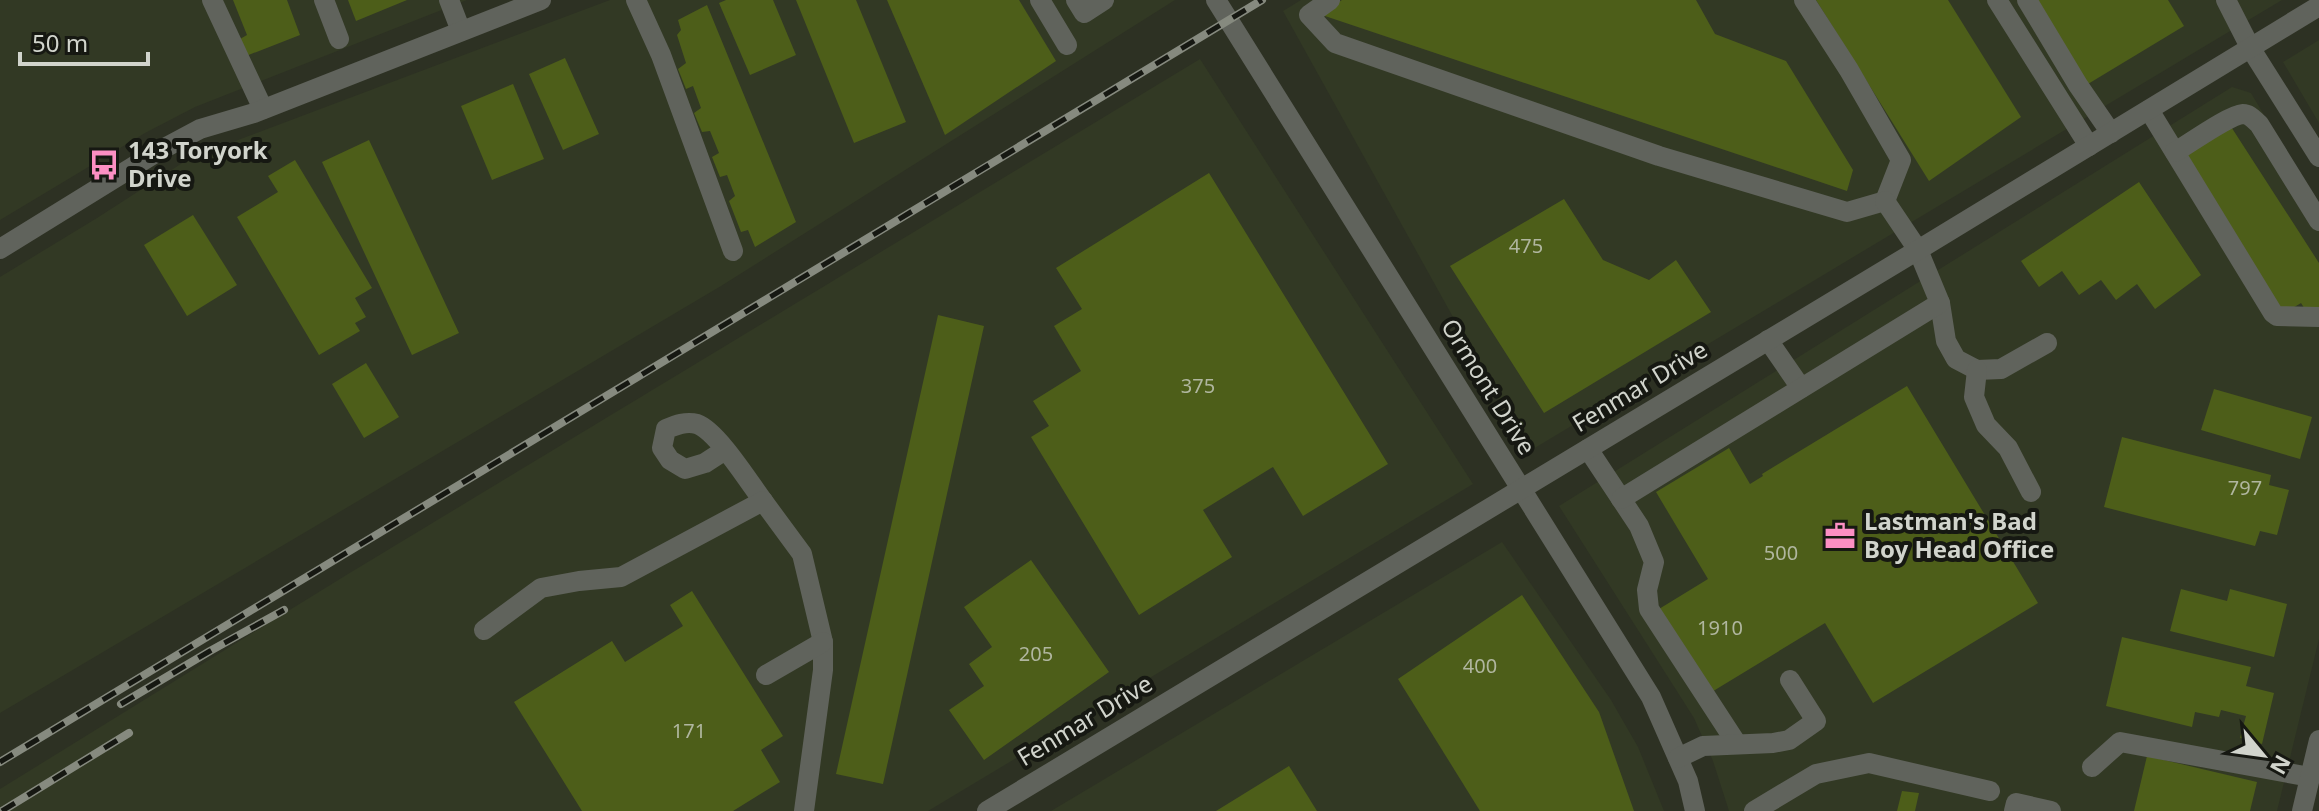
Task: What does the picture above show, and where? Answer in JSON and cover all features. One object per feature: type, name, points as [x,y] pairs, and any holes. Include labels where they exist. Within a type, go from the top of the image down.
[{"type":"street","points":[[212,0],[263,109]]},
{"type":"street","points":[[324,0],[339,39]]},
{"type":"street","points":[[449,0],[461,31]]},
{"type":"street","points":[[0,249],[157,152],[200,129],[263,109],[541,0]]},
{"type":"street","points":[[636,0],[661,55],[733,251]]},
{"type":"street","points":[[1040,0],[1067,45]]},
{"type":"street","points":[[1076,0],[1084,13],[1104,0]]},
{"type":"street","name":"Ormont Drive","points":[[1216,0],[1651,697],[1688,781],[1695,811]]},
{"type":"street","points":[[1330,0],[1309,15],[1335,43],[1659,156],[1847,212],[1885,201]]},
{"type":"street","points":[[1804,0],[1901,160],[1885,201]]},
{"type":"street","points":[[1997,0],[2089,146]]},
{"type":"street","points":[[2027,0],[2111,133]]},
{"type":"street","points":[[2226,0],[2251,49],[2319,157]]},
{"type":"street","name":"Fenmar Drive","points":[[987,811],[2319,6]]},
{"type":"street","points":[[2149,110],[2273,313],[2277,316],[2319,317]]},
{"type":"street","points":[[2175,152],[2228,119],[2242,114],[2250,115],[2259,124],[2319,221]]},
{"type":"street","points":[[1885,201],[1918,250],[1940,303],[1946,341],[1956,359],[1977,370],[2001,369],[2047,343]]},
{"type":"street","points":[[1621,499],[1940,303]]},
{"type":"street","points":[[1768,340],[1801,388]]},
{"type":"street","points":[[1977,370],[1974,397],[1986,425],[2008,448],[2031,492]]},
{"type":"street","points":[[1588,449],[1639,526],[1654,562],[1647,590],[1649,609],[1737,744]]},
{"type":"street","points":[[725,450],[802,554],[823,642],[823,670],[804,811]]},
{"type":"street","points":[[484,630],[541,588],[621,577],[763,501]]},
{"type":"street","points":[[766,675],[823,642]]},
{"type":"street","points":[[1678,758],[1703,746],[1789,740],[1816,721],[1790,680]]},
{"type":"street","points":[[2302,811],[2314,773],[2319,740]]},
{"type":"street","points":[[2092,767],[2120,742],[2314,773]]},
{"type":"street","points":[[1754,811],[1816,774],[1869,763],[1990,791]]},
{"type":"street","points":[[2014,811],[2016,803],[2051,811]]},
{"type":"shaded area","points":[[0,0],[467,0],[195,107],[145,133],[0,220]]},
{"type":"shaded area","points":[[610,0],[1175,0],[721,286],[0,713],[0,277],[190,158]]},
{"type":"shaded area","points":[[1301,0],[2282,0],[1528,452],[1283,11]]},
{"type":"shaded area","points":[[2319,40],[2319,123],[2283,62]]},
{"type":"shaded area","points":[[1200,59],[1473,484],[928,811],[0,811],[0,789],[348,574]]},
{"type":"shaded area","points":[[2232,87],[2251,93],[2319,208],[2319,639],[2277,811],[1729,811],[1713,761],[1694,718],[1559,506]]},
{"type":"shaded area","points":[[1502,542],[1611,700],[1638,747],[1664,811],[1051,811]]},
{"type":"building","points":[[233,0],[287,0],[300,35],[246,56],[240,39],[247,35]]},
{"type":"building","points":[[348,0],[407,0],[356,21]]},
{"type":"building","points":[[726,0],[773,0],[796,55],[750,75],[719,3]]},
{"type":"building","points":[[796,0],[856,0],[906,122],[854,143]]},
{"type":"building","points":[[887,0],[1019,0],[1056,61],[945,135]]},
{"type":"building","points":[[1342,0],[1696,0],[1715,34],[1786,61],[1853,170],[1847,191],[1319,14]]},
{"type":"building","points":[[1816,0],[1948,0],[2021,117],[1929,181]]},
{"type":"building","points":[[2031,0],[2168,0],[2184,26],[2083,87]]},
{"type":"building","points":[[707,5],[796,222],[755,247],[748,230],[741,232],[729,201],[735,196],[727,175],[720,177],[712,157],[719,153],[710,131],[702,132],[694,113],[701,108],[693,86],[686,89],[678,69],[686,63],[677,35],[681,30],[678,20]]},
{"type":"building","points":[[565,58],[599,134],[563,150],[529,74]]},
{"type":"building","points":[[513,84],[544,159],[492,180],[461,106]]},
{"type":"building","points":[[2228,122],[2319,263],[2319,310],[2310,317],[2301,303],[2281,315],[2178,155]]},
{"type":"building","points":[[369,140],[459,333],[412,355],[322,162]]},
{"type":"building","points":[[295,160],[372,288],[355,298],[366,317],[355,323],[360,331],[319,355],[237,217],[278,192],[268,176]]},
{"type":"building","points":[[1209,173],[1388,464],[1303,516],[1273,467],[1203,510],[1232,557],[1139,615],[1031,437],[1049,426],[1033,401],[1081,371],[1054,326],[1082,309],[1056,268]]},
{"type":"building","points":[[2139,182],[2201,275],[2155,309],[2137,284],[2116,300],[2101,280],[2079,295],[2062,271],[2039,287],[2021,261]]},
{"type":"building","points":[[1564,199],[1603,260],[1649,280],[1676,260],[1711,312],[1544,413],[1450,266]]},
{"type":"building","points":[[193,215],[237,285],[187,316],[144,245]]},
{"type":"building","points":[[938,315],[984,326],[883,784],[836,774]]},
{"type":"building","points":[[366,363],[399,417],[364,438],[332,384]]},
{"type":"building","name":"Lastman's Bad Boy Head Office","points":[[1907,386],[2038,603],[1873,703],[1825,623],[1710,693],[1659,609],[1708,579],[1656,492],[1729,448],[1750,484]]},
{"type":"building","points":[[2214,389],[2312,417],[2300,459],[2201,430]]},
{"type":"building","points":[[2122,437],[2271,475],[2269,485],[2289,490],[2277,535],[2260,531],[2255,546],[2104,507]]},
{"type":"building","points":[[1031,560],[1109,672],[984,760],[949,710],[984,686],[969,664],[992,647],[964,607]]},
{"type":"building","points":[[2181,589],[2227,601],[2230,589],[2287,604],[2274,657],[2170,631]]},
{"type":"building","points":[[692,591],[783,736],[761,750],[780,782],[733,811],[582,811],[514,702],[612,641],[625,662],[683,626],[670,605]]},
{"type":"building","points":[[1522,595],[1599,712],[1634,811],[1480,811],[1398,679]]},
{"type":"building","points":[[2122,637],[2251,667],[2246,686],[2274,693],[2262,744],[2240,738],[2246,716],[2221,710],[2219,717],[2195,712],[2192,727],[2106,706]]},
{"type":"building","points":[[2147,756],[2257,782],[2250,811],[2134,811]]},
{"type":"building","points":[[1289,766],[1317,811],[1216,811]]},
{"type":"building","points":[[1902,791],[1919,793],[1915,811],[1897,811]]},
{"type":"railway","points":[[0,762],[1262,0]]},
{"type":"railway","points":[[121,704],[284,610]]},
{"type":"railway","points":[[2,811],[129,733]]},
{"type":"place","name":"143 Toryork Drive","points":[[104,165]]},
{"type":"place","name":"Lastman's Bad Boy Head Office","points":[[1840,536]]}]
